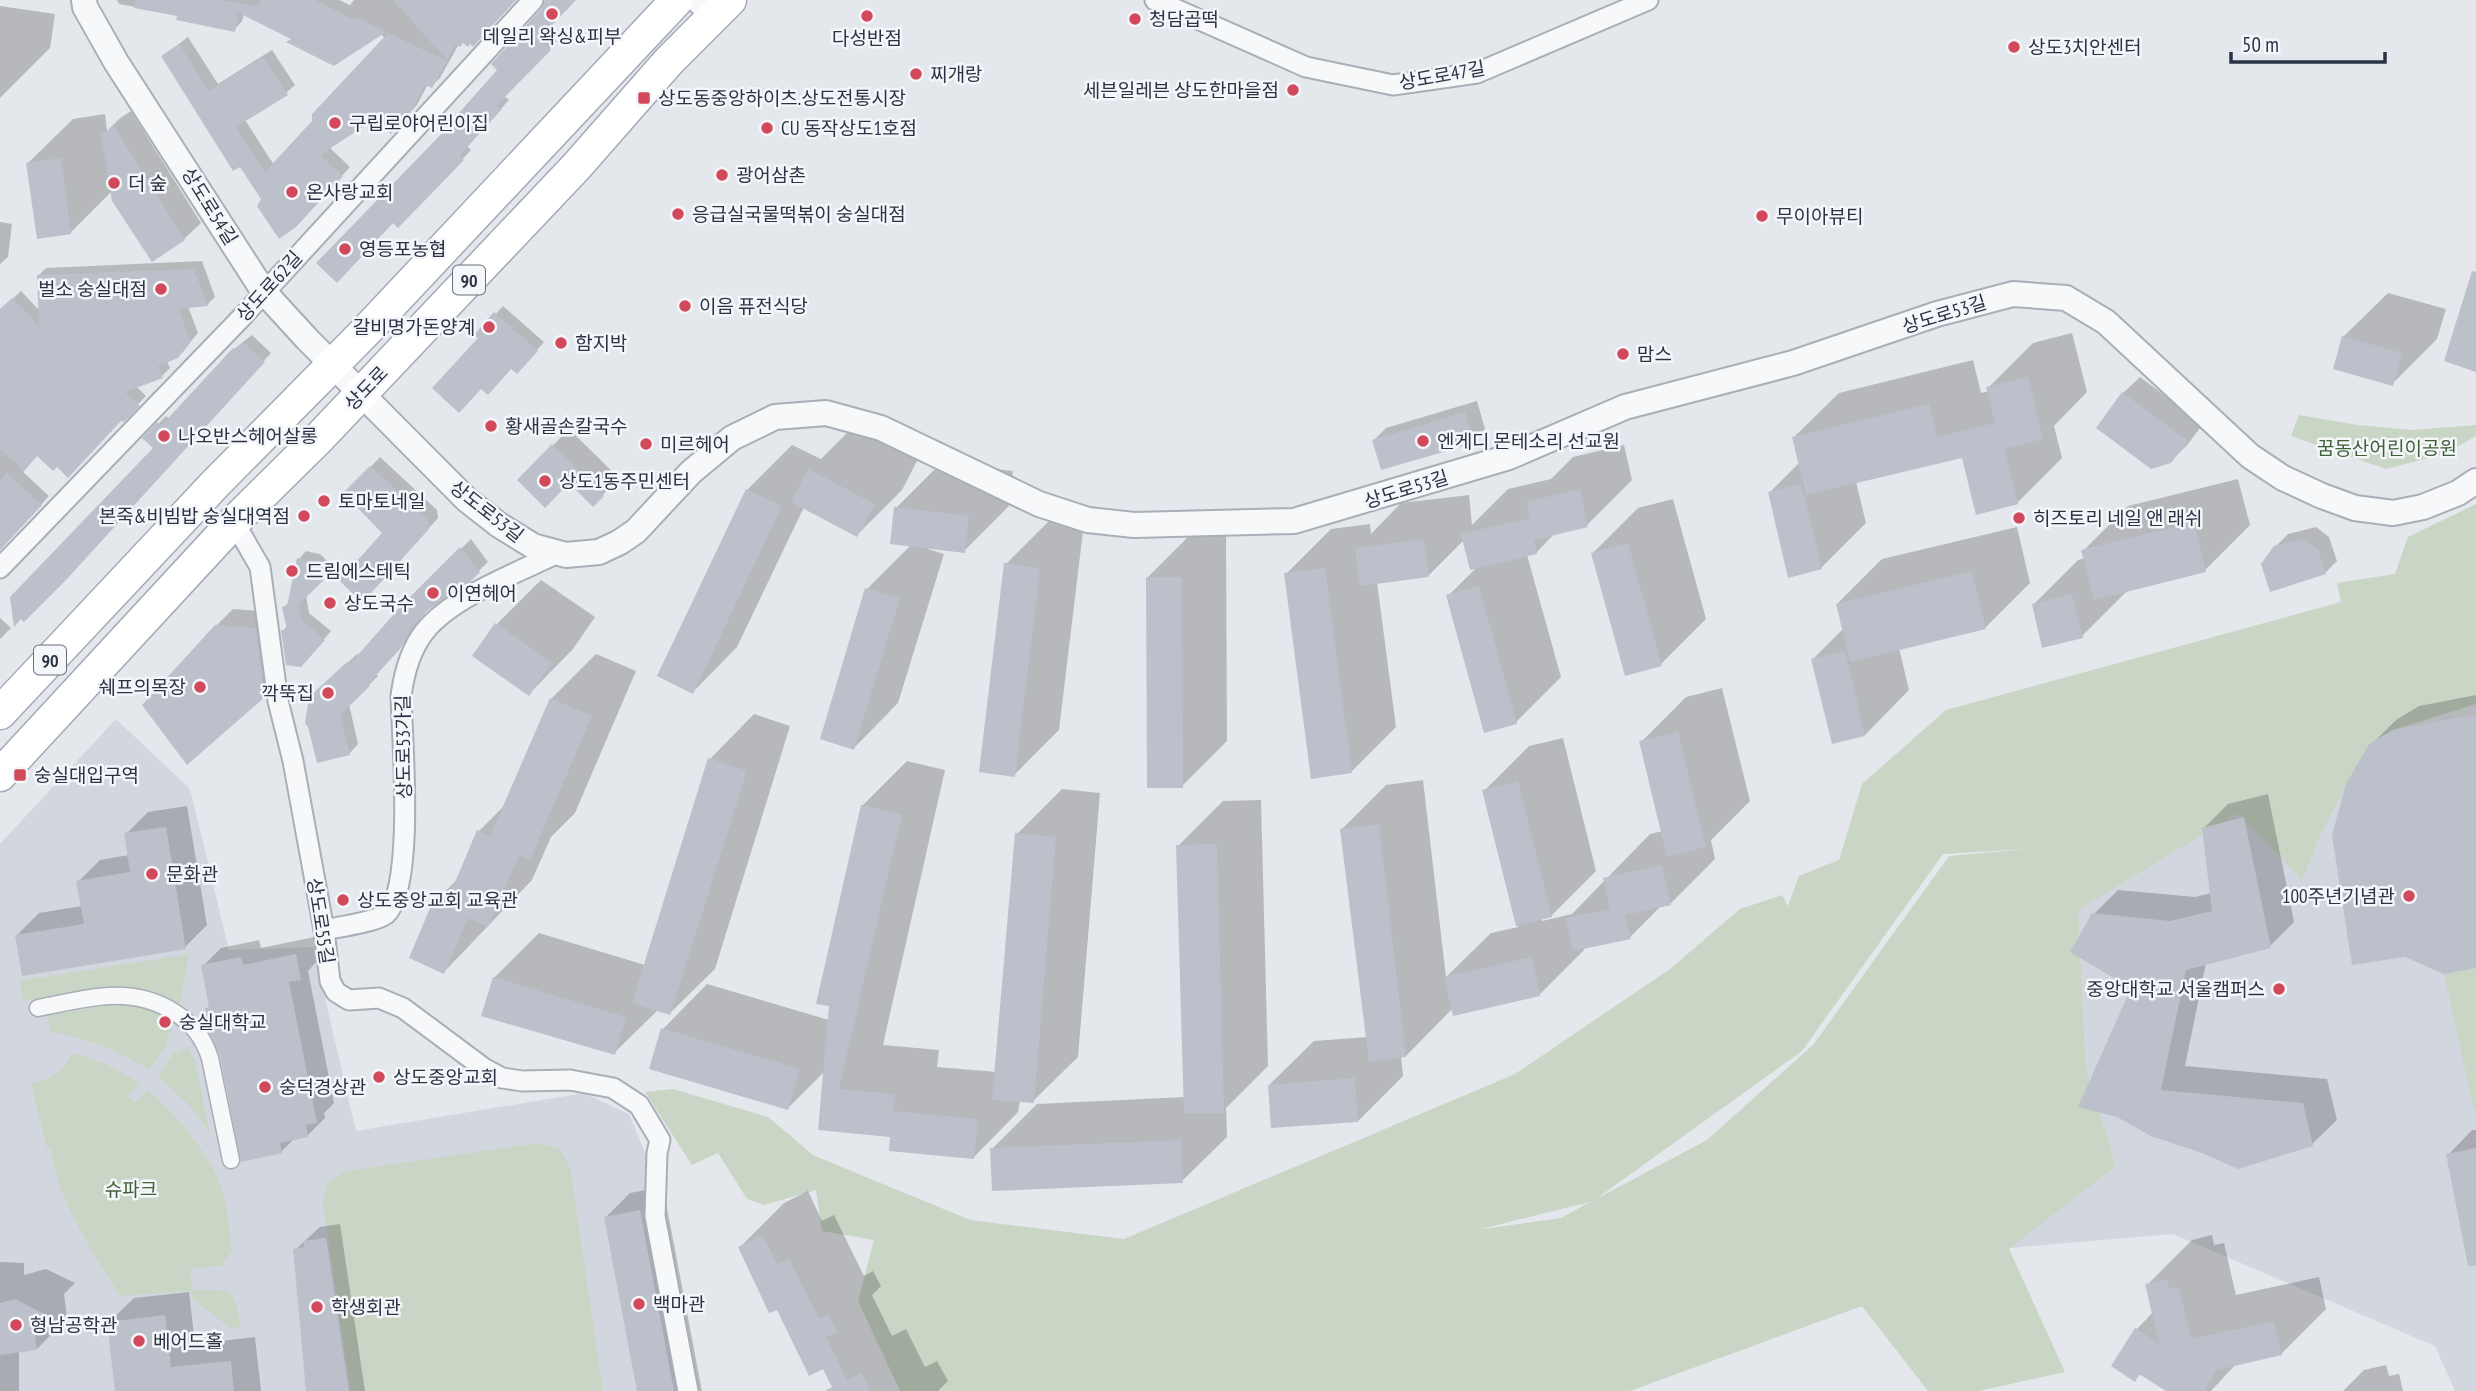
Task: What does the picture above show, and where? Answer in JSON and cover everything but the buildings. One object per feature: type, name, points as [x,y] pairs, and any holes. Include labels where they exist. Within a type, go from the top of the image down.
[{"type":"main road","name":"상도로","points":[[0,713],[215,484],[334,366],[677,0]]},
{"type":"main road","name":"상도로","points":[[0,775],[234,523],[576,167],[669,61],[712,6]]},
{"type":"street","name":"상도로54길","points":[[83,0],[116,62],[264,292],[334,366],[355,399]]},
{"type":"street","name":"상도로62길","points":[[0,568],[158,405],[533,0]]},
{"type":"street","name":"상도로47길","points":[[1155,0],[1306,67],[1393,85],[1477,73],[1648,0]]},
{"type":"street","name":"상도로53길","points":[[355,399],[499,526],[533,546],[566,555],[599,552],[636,531],[691,472],[732,438],[775,417],[826,412],[881,428],[1039,504],[1088,520],[1134,525],[1294,521],[1509,457],[1625,407],[1793,363],[1937,314],[2012,294],[2066,298],[2106,322],[2250,456],[2283,478],[2322,496],[2356,508],[2393,513],[2423,507],[2458,494],[2476,481]]},
{"type":"street","name":"상도로55길","points":[[234,523],[260,567],[278,701],[293,761],[324,930],[330,981],[337,992],[349,1000],[379,998],[403,1008],[485,1069],[502,1078],[522,1082],[570,1080],[592,1083],[612,1088],[639,1105],[660,1140],[657,1153],[655,1216],[688,1391]]},
{"type":"street","name":"상도로53가길","points":[[324,930],[383,916],[393,905],[401,864],[405,814],[401,696],[403,676],[412,652],[424,632],[460,602],[558,553]]},
{"type":"street","points":[[38,1008],[112,995],[135,996],[159,1003],[188,1023],[204,1042],[210,1058],[231,1160]]},
{"type":"shaded area","name":"숭실대학교","points":[[116,719],[190,789],[229,950],[313,947],[356,1131],[584,1093],[629,1114],[649,1162],[645,1207],[682,1391],[0,1391],[0,844]]},
{"type":"shaded area","name":"중앙대학교 서울캠퍼스","points":[[2476,735],[2476,1391],[2455,1391],[2435,1346],[2173,1234],[2009,1248],[2116,1166],[2086,1068],[2078,910],[2080,846]]},
{"type":"green space","name":"꿈동산어린이공원","points":[[2299,415],[2358,425],[2413,430],[2476,425],[2476,436],[2444,454],[2386,469],[2291,436]]},
{"type":"green space","points":[[2476,504],[2476,704],[2393,730],[2369,744],[2323,829],[2302,880],[2238,813],[2078,910],[2086,1068],[2116,1166],[2009,1249],[2065,1372],[1979,1391],[1928,1391],[1862,1306],[1630,1391],[900,1391],[858,1301],[874,1240],[822,1231],[816,1190],[764,1205],[747,1199],[718,1153],[692,1165],[645,1092],[673,1089],[768,1117],[813,1155],[970,1220],[1124,1239],[1515,1074],[1670,969],[1740,909],[1782,895],[1788,906],[1799,876],[1839,860],[1862,784],[1946,710],[2341,602],[2337,583],[2395,574],[2408,537]],"holes":[[[2027,849],[1949,856],[1813,1045],[1707,1140],[1596,1199],[1802,1051],[1943,854]],[[1590,1202],[1561,1218],[1478,1230]]]},
{"type":"green space","points":[[189,954],[180,1005],[161,995],[123,987],[83,990],[23,1001],[20,981]]},
{"type":"green space","points":[[2476,968],[2476,1109],[2474,1110],[2444,974]]},
{"type":"green space","points":[[113,1004],[145,1009],[173,1023],[164,1049],[149,1070],[101,1046],[50,1031],[48,1016]]},
{"type":"green space","points":[[188,1047],[195,1061],[210,1134],[192,1108],[158,1076],[173,1054]]},
{"type":"green space","name":"슈파크","points":[[72,1053],[107,1065],[139,1083],[127,1097],[136,1102],[148,1090],[152,1093],[195,1140],[213,1168],[224,1196],[232,1251],[221,1266],[190,1269],[192,1290],[228,1293],[236,1303],[240,1327],[230,1328],[192,1298],[191,1291],[120,1296],[77,1225],[61,1188],[50,1148],[47,1148],[31,1083],[56,1074]]},
{"type":"green space","points":[[538,1143],[559,1148],[570,1167],[603,1391],[351,1391],[323,1204],[327,1182],[347,1171]]},
{"type":"place","name":"데일리 왁싱&피부","points":[[552,14]]},
{"type":"place","name":"다성반점","points":[[867,16]]},
{"type":"place","name":"청담곱떡","points":[[1135,19]]},
{"type":"place","name":"상도3치안센터","points":[[2014,47]]},
{"type":"place","name":"찌개랑","points":[[916,74]]},
{"type":"place","name":"세븐일레븐 상도한마을점","points":[[1293,90]]},
{"type":"place","name":"상도동중앙하이츠.상도전통시장","points":[[644,98]]},
{"type":"place","name":"구립로야어린이집","points":[[335,123]]},
{"type":"place","name":"CU 동작상도1호점","points":[[767,128]]},
{"type":"place","name":"광어삼촌","points":[[722,175]]},
{"type":"place","name":"더 숲","points":[[114,183]]},
{"type":"place","name":"온사랑교회","points":[[292,192]]},
{"type":"place","name":"응급실국물떡볶이 숭실대점","points":[[678,214]]},
{"type":"place","name":"무이아뷰티","points":[[1762,216]]},
{"type":"place","name":"영등포농협","points":[[345,249]]},
{"type":"place","name":"벌소 숭실대점","points":[[161,289]]},
{"type":"place","name":"이음 퓨전식당","points":[[685,306]]},
{"type":"place","name":"갈비명가돈양계","points":[[489,327]]},
{"type":"place","name":"함지박","points":[[561,343]]},
{"type":"place","name":"맘스","points":[[1623,354]]},
{"type":"place","name":"황새골손칼국수","points":[[491,426]]},
{"type":"place","name":"나오반스헤어살롱","points":[[164,436]]},
{"type":"place","name":"엔게디 몬테소리 선교원","points":[[1423,441]]},
{"type":"place","name":"미르헤어","points":[[646,444]]},
{"type":"place","name":"상도1동주민센터","points":[[545,481]]},
{"type":"place","name":"토마토네일","points":[[324,501]]},
{"type":"place","name":"본죽&비빔밥 숭실대역점","points":[[304,516]]},
{"type":"place","name":"히즈토리 네일 앤 래쉬","points":[[2019,518]]},
{"type":"place","name":"드림에스테틱","points":[[292,571]]},
{"type":"place","name":"이연헤어","points":[[433,593]]},
{"type":"place","name":"상도국수","points":[[330,603]]},
{"type":"place","name":"쉐프의목장","points":[[200,687]]},
{"type":"place","name":"깍뚝집","points":[[328,693]]},
{"type":"place","name":"숭실대입구역","points":[[20,775]]},
{"type":"place","name":"문화관","points":[[152,874]]},
{"type":"place","name":"100주년기념관","points":[[2409,896]]},
{"type":"place","name":"상도중앙교회 교육관","points":[[343,900]]},
{"type":"place","name":"중앙대학교 서울캠퍼스","points":[[2279,989]]},
{"type":"place","name":"숭실대학교","points":[[165,1022]]},
{"type":"place","name":"상도중앙교회","points":[[379,1077]]},
{"type":"place","name":"숭덕경상관","points":[[265,1087]]},
{"type":"place","name":"백마관","points":[[639,1304]]},
{"type":"place","name":"학생회관","points":[[317,1307]]},
{"type":"place","name":"형남공학관","points":[[16,1325]]},
{"type":"place","name":"베어드홀","points":[[139,1341]]}]
